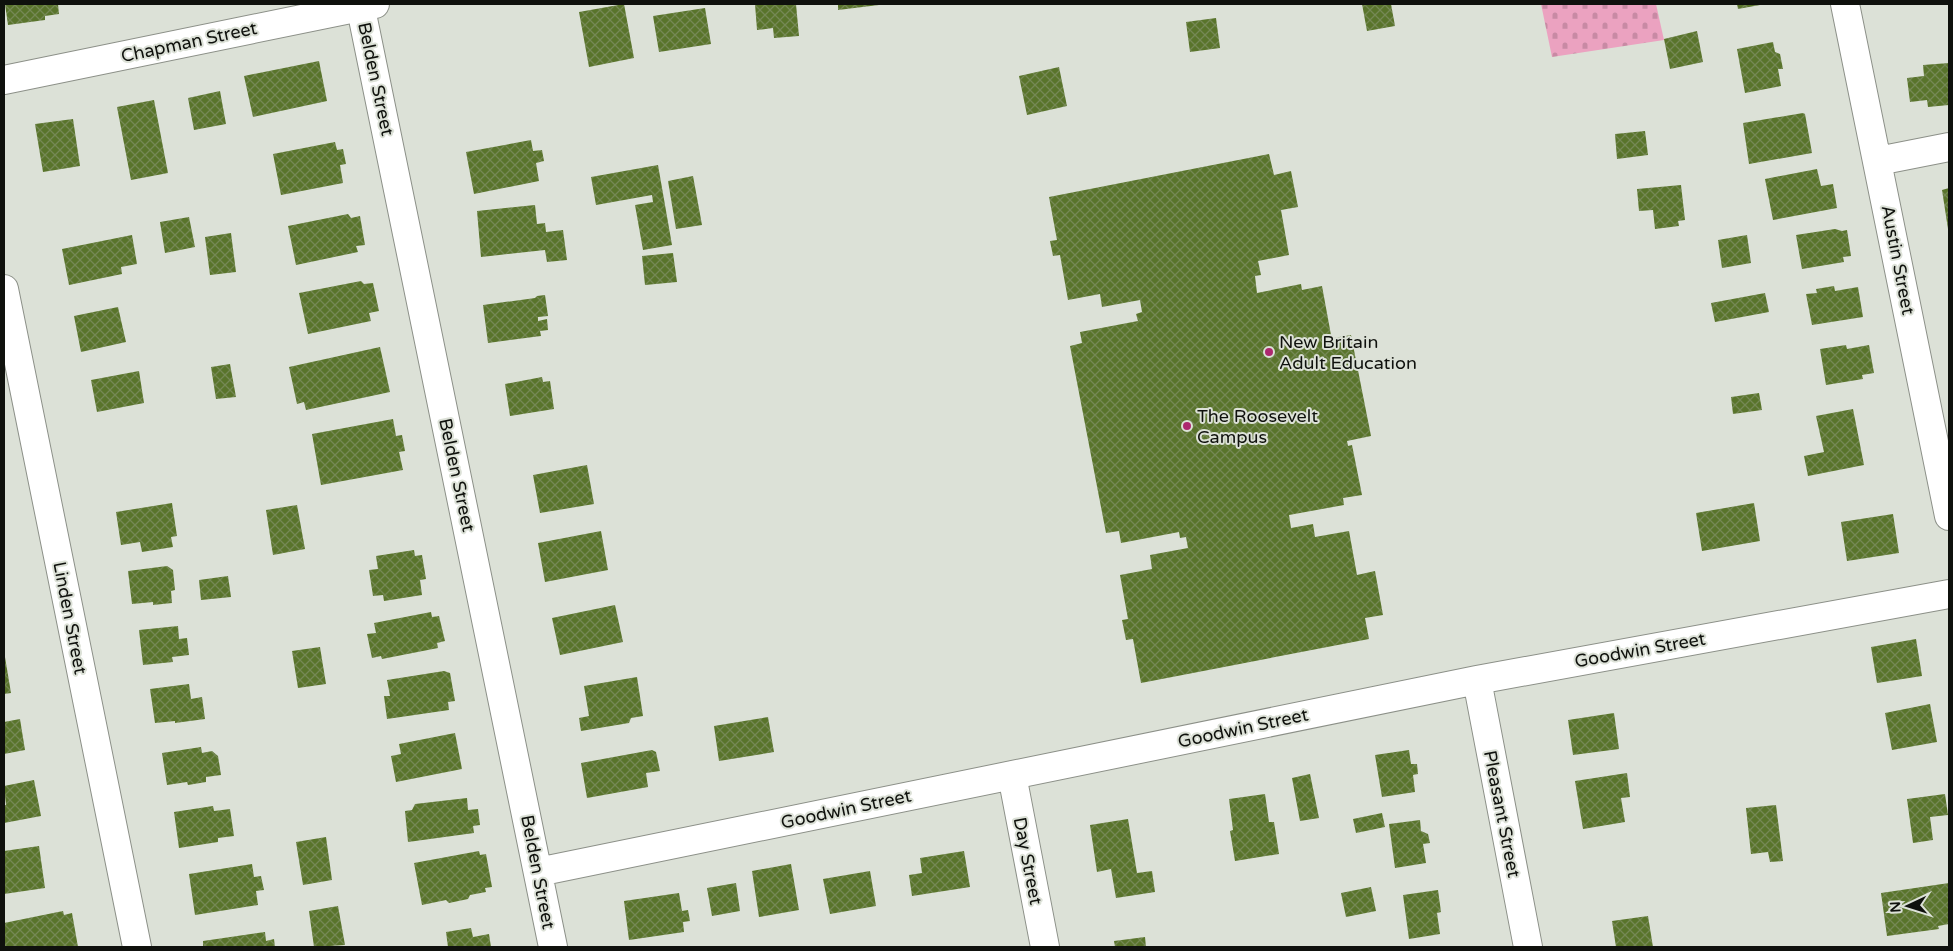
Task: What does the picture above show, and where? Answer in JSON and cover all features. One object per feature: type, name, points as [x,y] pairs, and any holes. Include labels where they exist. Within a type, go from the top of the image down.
[{"type":"street","name":"Austin Street","points":[[1845,4],[1946,482],[1949,516]]},
{"type":"street","name":"Chapman Street","points":[[4,80],[365,5]]},
{"type":"street","name":"Belden Street","points":[[365,5],[553,947]]},
{"type":"street","points":[[1878,161],[1949,147]]},
{"type":"street","name":"Linden Street","points":[[4,289],[137,947]]},
{"type":"street","name":"Goodwin Street","points":[[538,872],[1476,680],[1949,594]]},
{"type":"street","name":"Pleasant Street","points":[[1476,680],[1528,947]]},
{"type":"street","name":"Day Street","points":[[1012,775],[1045,947]]},
{"type":"green space","points":[[1541,4],[1656,4],[1664,40],[1552,57]]},
{"type":"building","points":[[5,4],[58,4],[59,14],[45,16],[45,20],[8,25]]},
{"type":"building","points":[[624,4],[634,58],[589,67],[579,12]]},
{"type":"building","points":[[755,4],[796,4],[799,36],[774,38],[773,28],[757,30]]},
{"type":"building","points":[[838,4],[879,4],[879,5],[838,10]]},
{"type":"building","points":[[1362,4],[1391,4],[1395,26],[1367,31]]},
{"type":"building","points":[[1737,4],[1759,4],[1760,5],[1738,9]]},
{"type":"building","points":[[705,8],[711,44],[659,52],[653,16]]},
{"type":"building","points":[[1216,18],[1220,48],[1190,52],[1186,22]]},
{"type":"building","points":[[1697,31],[1703,62],[1670,69],[1664,39]]},
{"type":"building","points":[[1773,42],[1775,52],[1780,54],[1783,69],[1778,69],[1781,86],[1745,93],[1737,49]]},
{"type":"building","points":[[319,61],[327,101],[253,117],[244,76]]},
{"type":"building","points":[[1949,63],[1949,105],[1928,107],[1927,100],[1910,102],[1907,78],[1924,76],[1923,65]]},
{"type":"building","points":[[1059,67],[1067,106],[1027,115],[1019,76]]},
{"type":"building","points":[[220,91],[226,124],[194,130],[188,98]]},
{"type":"building","points":[[154,100],[168,173],[131,180],[117,107]]},
{"type":"building","points":[[1805,114],[1812,153],[1749,164],[1743,123]]},
{"type":"building","points":[[73,119],[80,166],[43,172],[35,124]]},
{"type":"building","points":[[1645,131],[1648,155],[1617,159],[1615,134]]},
{"type":"building","points":[[531,140],[533,151],[542,150],[544,161],[536,163],[539,181],[474,194],[466,152]]},
{"type":"building","points":[[335,142],[337,150],[343,149],[346,164],[340,165],[343,183],[281,195],[273,154]]},
{"type":"building","points":[[1269,154],[1274,175],[1291,171],[1298,207],[1281,210],[1289,255],[1258,261],[1261,275],[1255,276],[1257,293],[1301,284],[1302,290],[1322,286],[1331,335],[1327,336],[1328,339],[1351,335],[1371,436],[1347,441],[1348,446],[1352,445],[1362,495],[1343,498],[1344,505],[1289,515],[1291,528],[1313,524],[1315,537],[1349,531],[1357,575],[1375,571],[1383,615],[1365,618],[1369,639],[1141,683],[1133,639],[1126,640],[1122,620],[1128,619],[1120,575],[1152,569],[1150,555],[1188,548],[1186,537],[1180,538],[1179,532],[1121,543],[1119,531],[1106,533],[1070,346],[1082,343],[1080,332],[1138,321],[1136,314],[1142,312],[1140,300],[1102,307],[1100,294],[1068,300],[1060,255],[1053,256],[1050,241],[1057,240],[1049,197]]},
{"type":"building","points":[[658,165],[672,245],[643,250],[635,205],[653,202],[652,195],[596,205],[591,177]]},
{"type":"building","points":[[1817,169],[1821,186],[1833,184],[1837,208],[1773,220],[1765,179]]},
{"type":"building","points":[[693,176],[702,225],[676,229],[668,181]]},
{"type":"building","points":[[1681,185],[1685,220],[1678,221],[1679,226],[1655,229],[1653,210],[1639,211],[1637,189]]},
{"type":"building","points":[[1949,188],[1949,229],[1948,229],[1942,190]]},
{"type":"building","points":[[535,205],[537,224],[545,223],[546,232],[563,230],[567,260],[547,262],[545,250],[481,257],[477,211]]},
{"type":"building","points":[[348,214],[351,218],[360,216],[365,245],[356,246],[358,252],[296,265],[288,226]]},
{"type":"building","points":[[189,217],[195,247],[165,253],[160,222]]},
{"type":"building","points":[[1835,229],[1847,230],[1851,256],[1843,257],[1844,262],[1802,269],[1796,235]]},
{"type":"building","points":[[231,233],[236,272],[210,275],[205,237]]},
{"type":"building","points":[[132,235],[137,264],[121,267],[122,274],[69,285],[62,249]]},
{"type":"building","points":[[1747,235],[1751,263],[1722,268],[1718,240]]},
{"type":"building","points":[[673,253],[677,282],[645,285],[642,256]]},
{"type":"building","points":[[361,281],[364,284],[373,283],[379,311],[369,313],[371,321],[308,334],[299,293]]},
{"type":"building","points":[[1834,286],[1835,291],[1858,287],[1863,317],[1812,325],[1806,294],[1817,293],[1816,289]]},
{"type":"building","points":[[1765,293],[1769,312],[1715,322],[1711,303]]},
{"type":"building","points":[[545,295],[548,316],[538,317],[538,321],[547,319],[548,330],[540,331],[541,336],[488,343],[483,305]]},
{"type":"building","points":[[118,307],[126,342],[81,352],[74,316]]},
{"type":"building","points":[[1846,345],[1847,349],[1869,345],[1874,373],[1862,375],[1863,379],[1826,385],[1820,349]]},
{"type":"building","points":[[380,347],[390,392],[306,410],[304,402],[297,404],[289,367]]},
{"type":"building","points":[[230,364],[236,397],[216,399],[211,367]]},
{"type":"building","points":[[139,371],[144,403],[97,412],[91,380]]},
{"type":"building","points":[[542,377],[543,382],[550,381],[554,409],[510,416],[505,384]]},
{"type":"building","points":[[1759,393],[1762,410],[1733,414],[1731,397]]},
{"type":"building","points":[[1853,409],[1864,465],[1808,476],[1804,456],[1824,452],[1816,416]]},
{"type":"building","points":[[393,419],[396,436],[402,435],[405,451],[399,452],[403,470],[321,485],[312,434]]},
{"type":"building","points":[[587,465],[594,504],[540,513],[533,475]]},
{"type":"building","points":[[172,503],[177,536],[171,537],[173,547],[142,552],[140,542],[121,545],[116,512]]},
{"type":"building","points":[[1754,503],[1760,541],[1702,551],[1696,513]]},
{"type":"building","points":[[297,505],[305,549],[273,555],[266,510]]},
{"type":"building","points":[[1893,514],[1899,553],[1847,561],[1841,522]]},
{"type":"building","points":[[601,531],[608,570],[545,582],[538,543]]},
{"type":"building","points":[[414,550],[415,556],[422,555],[426,579],[420,580],[422,595],[384,601],[383,595],[373,596],[369,570],[378,569],[376,556]]},
{"type":"building","points":[[167,566],[173,570],[175,590],[171,591],[172,603],[153,605],[153,602],[132,604],[128,571]]},
{"type":"building","points":[[228,576],[231,597],[201,600],[199,580]]},
{"type":"building","points":[[615,605],[623,642],[560,655],[552,618]]},
{"type":"building","points":[[431,612],[432,617],[439,616],[445,641],[437,643],[438,648],[382,659],[381,656],[372,658],[367,634],[376,633],[374,623]]},
{"type":"building","points":[[178,626],[179,639],[187,638],[189,655],[172,657],[173,662],[143,665],[139,630]]},
{"type":"building","points":[[1916,639],[1922,676],[1877,683],[1871,647]]},
{"type":"building","points":[[320,647],[326,684],[298,688],[292,651]]},
{"type":"building","points":[[4,651],[11,693],[4,694]]},
{"type":"building","points":[[444,671],[450,673],[455,701],[448,702],[449,710],[387,719],[384,696],[390,696],[387,680]]},
{"type":"building","points":[[637,677],[643,716],[631,718],[629,723],[581,731],[579,718],[589,716],[584,686]]},
{"type":"building","points":[[189,684],[191,699],[202,697],[205,719],[175,723],[175,721],[155,723],[150,689]]},
{"type":"building","points":[[1930,704],[1937,742],[1892,750],[1885,713]]},
{"type":"building","points":[[1614,713],[1619,749],[1573,755],[1568,720]]},
{"type":"building","points":[[768,717],[774,752],[719,761],[714,726]]},
{"type":"building","points":[[20,719],[25,750],[4,754],[4,722]]},
{"type":"building","points":[[455,733],[462,769],[396,782],[391,756],[401,754],[399,744]]},
{"type":"building","points":[[201,747],[202,753],[212,751],[218,756],[221,775],[206,777],[206,782],[188,785],[187,782],[167,785],[162,753]]},
{"type":"building","points":[[652,750],[656,752],[660,771],[646,773],[648,787],[587,798],[581,763]]},
{"type":"building","points":[[1409,750],[1411,764],[1417,764],[1418,774],[1413,775],[1415,792],[1382,797],[1375,755]]},
{"type":"building","points":[[1627,773],[1630,797],[1621,798],[1625,822],[1583,829],[1575,781]]},
{"type":"building","points":[[1310,774],[1319,818],[1300,821],[1292,778]]},
{"type":"building","points":[[34,780],[41,816],[4,823],[4,805],[6,805],[4,786]]},
{"type":"building","points":[[1265,794],[1269,822],[1274,822],[1279,854],[1235,861],[1230,831],[1233,830],[1229,799]]},
{"type":"building","points":[[1945,794],[1948,815],[1930,817],[1933,840],[1913,843],[1907,799]]},
{"type":"building","points":[[467,798],[468,810],[478,809],[480,825],[473,826],[474,833],[408,842],[405,811],[412,810],[415,804]]},
{"type":"building","points":[[1776,805],[1783,861],[1770,862],[1768,852],[1751,854],[1746,808]]},
{"type":"building","points":[[213,806],[214,811],[230,809],[234,836],[218,838],[218,842],[179,848],[174,812]]},
{"type":"building","points":[[1382,813],[1385,827],[1356,833],[1353,819]]},
{"type":"building","points":[[1128,819],[1137,873],[1152,871],[1155,892],[1116,898],[1111,869],[1097,872],[1090,825]]},
{"type":"building","points":[[1420,820],[1421,831],[1428,834],[1430,843],[1423,844],[1426,863],[1395,868],[1389,824]]},
{"type":"building","points":[[326,837],[332,880],[303,885],[296,842]]},
{"type":"building","points":[[39,846],[45,888],[4,894],[4,851]]},
{"type":"building","points":[[479,851],[480,855],[486,854],[492,887],[485,888],[486,892],[470,895],[468,899],[449,903],[446,900],[422,905],[414,863]]},
{"type":"building","points":[[964,851],[970,887],[912,896],[909,875],[922,873],[920,858]]},
{"type":"building","points":[[252,864],[254,877],[261,876],[264,890],[256,891],[258,905],[195,915],[189,874]]},
{"type":"building","points":[[791,864],[799,910],[759,917],[752,871]]},
{"type":"building","points":[[870,871],[876,906],[830,914],[823,879]]},
{"type":"building","points":[[736,883],[740,911],[712,916],[707,888]]},
{"type":"building","points":[[1949,883],[1949,924],[1938,926],[1939,929],[1887,936],[1881,893]]},
{"type":"building","points":[[1371,887],[1376,911],[1346,917],[1341,893]]},
{"type":"building","points":[[1438,890],[1441,912],[1437,913],[1440,934],[1409,939],[1403,895]]},
{"type":"building","points":[[679,893],[682,911],[688,910],[690,921],[683,922],[684,932],[629,940],[624,901]]},
{"type":"building","points":[[338,906],[345,945],[314,947],[309,911]]},
{"type":"building","points":[[63,911],[64,915],[72,913],[78,947],[4,947],[4,923]]},
{"type":"building","points":[[1648,916],[1653,947],[1616,947],[1612,921]]},
{"type":"building","points":[[471,928],[473,937],[489,934],[491,947],[448,947],[446,932]]},
{"type":"building","points":[[265,932],[266,941],[274,939],[275,947],[203,947],[203,941]]},
{"type":"building","points":[[1145,937],[1146,947],[1115,947],[1114,941]]},
{"type":"place","name":"New Britain Adult Education","points":[[1269,352]]},
{"type":"place","name":"The Roosevelt Campus","points":[[1187,426]]}]
